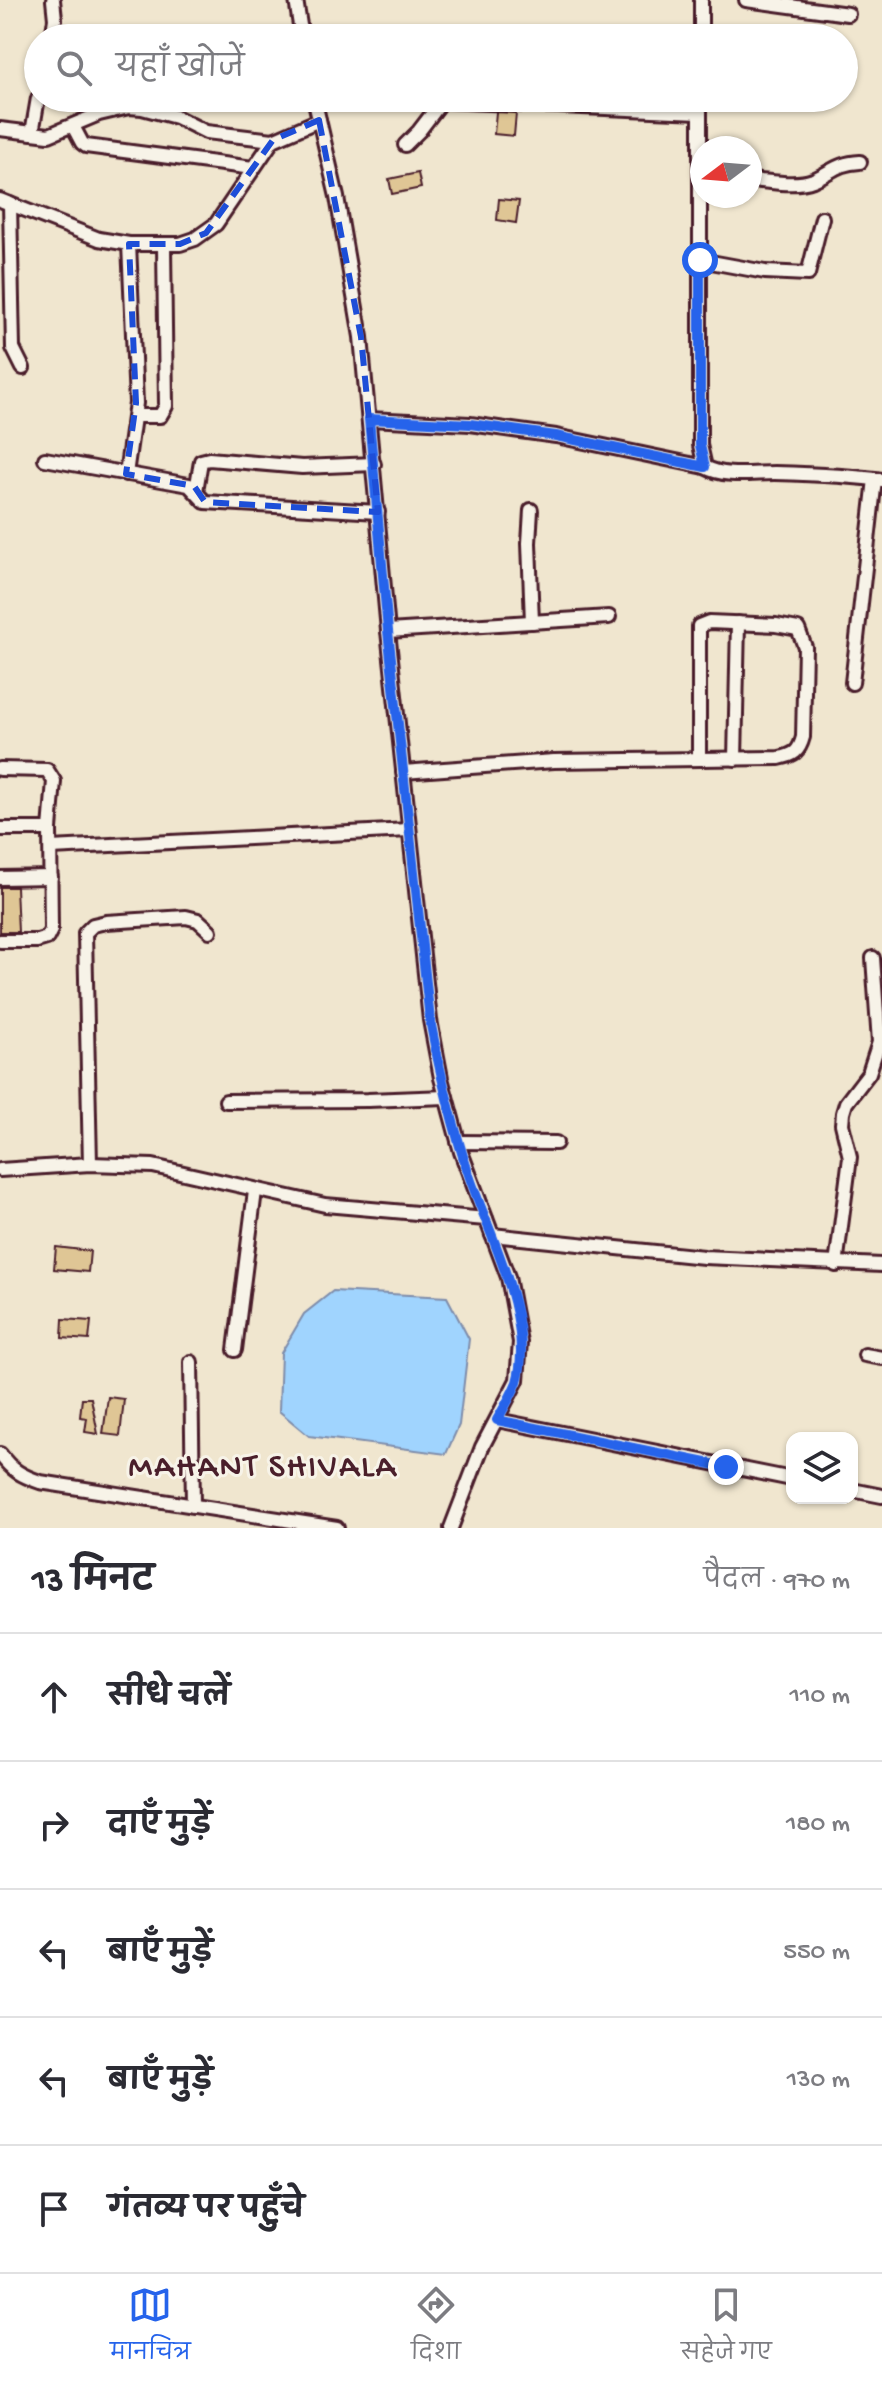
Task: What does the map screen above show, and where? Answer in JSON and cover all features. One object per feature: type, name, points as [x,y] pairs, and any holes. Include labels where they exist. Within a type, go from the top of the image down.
[{"type":"street","points":[[53,0],[54,24]]},
{"type":"street","points":[[296,0],[300,24]]},
{"type":"street","points":[[701,0],[701,24]]},
{"type":"street","points":[[746,0],[848,14]]},
{"type":"street","points":[[32,133],[36,112]]},
{"type":"street","points":[[0,129],[49,135],[110,112]]},
{"type":"street","points":[[157,112],[176,117],[206,132],[273,140],[319,120]]},
{"type":"street","points":[[317,112],[348,254],[361,337],[388,631],[430,1020],[458,1142],[508,1277],[520,1342],[517,1380],[470,1475],[451,1528]]},
{"type":"street","points":[[405,145],[433,112]]},
{"type":"street","points":[[700,112],[700,136]]},
{"type":"street","points":[[73,126],[86,146],[253,168]]},
{"type":"street","points":[[23,368],[13,348],[5,202],[99,239],[129,244],[180,244],[206,233],[231,204],[273,140]]},
{"type":"street","points":[[762,181],[799,183],[812,180],[846,162],[860,162]]},
{"type":"street","points":[[701,208],[700,445],[705,467]]},
{"type":"street","points":[[700,260],[765,272],[808,274],[822,218]]},
{"type":"street","points":[[126,474],[135,416],[129,244]]},
{"type":"street","points":[[135,416],[160,416],[166,406],[164,246]]},
{"type":"street","points":[[369,419],[484,426],[556,436],[728,473],[878,480],[852,683]]},
{"type":"street","points":[[45,459],[189,485],[205,502],[378,512]]},
{"type":"street","points":[[196,491],[199,465],[201,461],[209,459],[302,467],[374,464]]},
{"type":"street","points":[[531,510],[532,622]]},
{"type":"street","points":[[388,631],[609,617]]},
{"type":"street","points":[[403,772],[540,761],[779,758],[793,755],[800,749],[803,737],[805,647],[798,629],[709,622],[699,626],[699,759]]},
{"type":"street","points":[[735,759],[738,623]]},
{"type":"street","points":[[0,769],[43,769],[51,773],[54,781],[50,829],[49,935],[37,941],[0,941]]},
{"type":"street","points":[[0,829],[50,829]]},
{"type":"street","points":[[51,848],[409,830]]},
{"type":"street","points":[[0,878],[51,877]]},
{"type":"street","points":[[90,1164],[85,933],[93,925],[106,922],[186,917],[193,917],[210,931]]},
{"type":"street","points":[[836,1265],[850,1157],[842,1124],[843,1113],[846,1103],[869,1073],[879,1042],[873,958]]},
{"type":"street","points":[[226,1101],[446,1097]]},
{"type":"street","points":[[458,1142],[556,1143]]},
{"type":"street","points":[[0,1170],[90,1164],[167,1169],[325,1205],[486,1219]]},
{"type":"street","points":[[235,1350],[255,1191]]},
{"type":"street","points":[[492,1235],[704,1257],[882,1265]]},
{"type":"street","points":[[865,1355],[882,1358]]},
{"type":"street","points":[[191,1362],[193,1506]]},
{"type":"street","points":[[497,1420],[786,1478]]},
{"type":"street","points":[[0,1454],[20,1475],[40,1482],[337,1528]]},
{"type":"street","points":[[858,1491],[882,1496]]},
{"type":"highlighted area","points":[[319,120],[361,337],[378,512],[205,502],[194,486],[126,474],[136,403],[129,244],[180,244],[206,233],[273,140]]},
{"type":"water","points":[[333,1291],[447,1297],[469,1339],[459,1425],[446,1454],[309,1436],[279,1411],[281,1353],[304,1314]]},
{"type":"building","points":[[496,112],[516,113],[514,136],[494,134]]},
{"type":"building","points":[[418,173],[421,188],[392,194],[389,179]]},
{"type":"building","points":[[499,199],[519,201],[516,223],[497,220]]},
{"type":"building","points":[[0,887],[16,887],[18,932],[0,932]]},
{"type":"building","points":[[56,1247],[90,1251],[88,1272],[54,1269]]},
{"type":"building","points":[[63,1319],[91,1321],[89,1340],[62,1338]]},
{"type":"building","points":[[108,1397],[124,1399],[120,1436],[103,1434]]},
{"type":"building","points":[[82,1398],[91,1398],[98,1434],[85,1432],[87,1418],[80,1417]]},
{"type":"district","name":"MAHANT SHIVALA","points":[[263,1463]]},
{"type":"route","points":[[700,260],[700,445],[705,467],[556,436],[470,424],[369,419],[388,631],[430,1020],[441,1078],[461,1152],[508,1277],[520,1342],[517,1380],[497,1420],[726,1467]]}]
